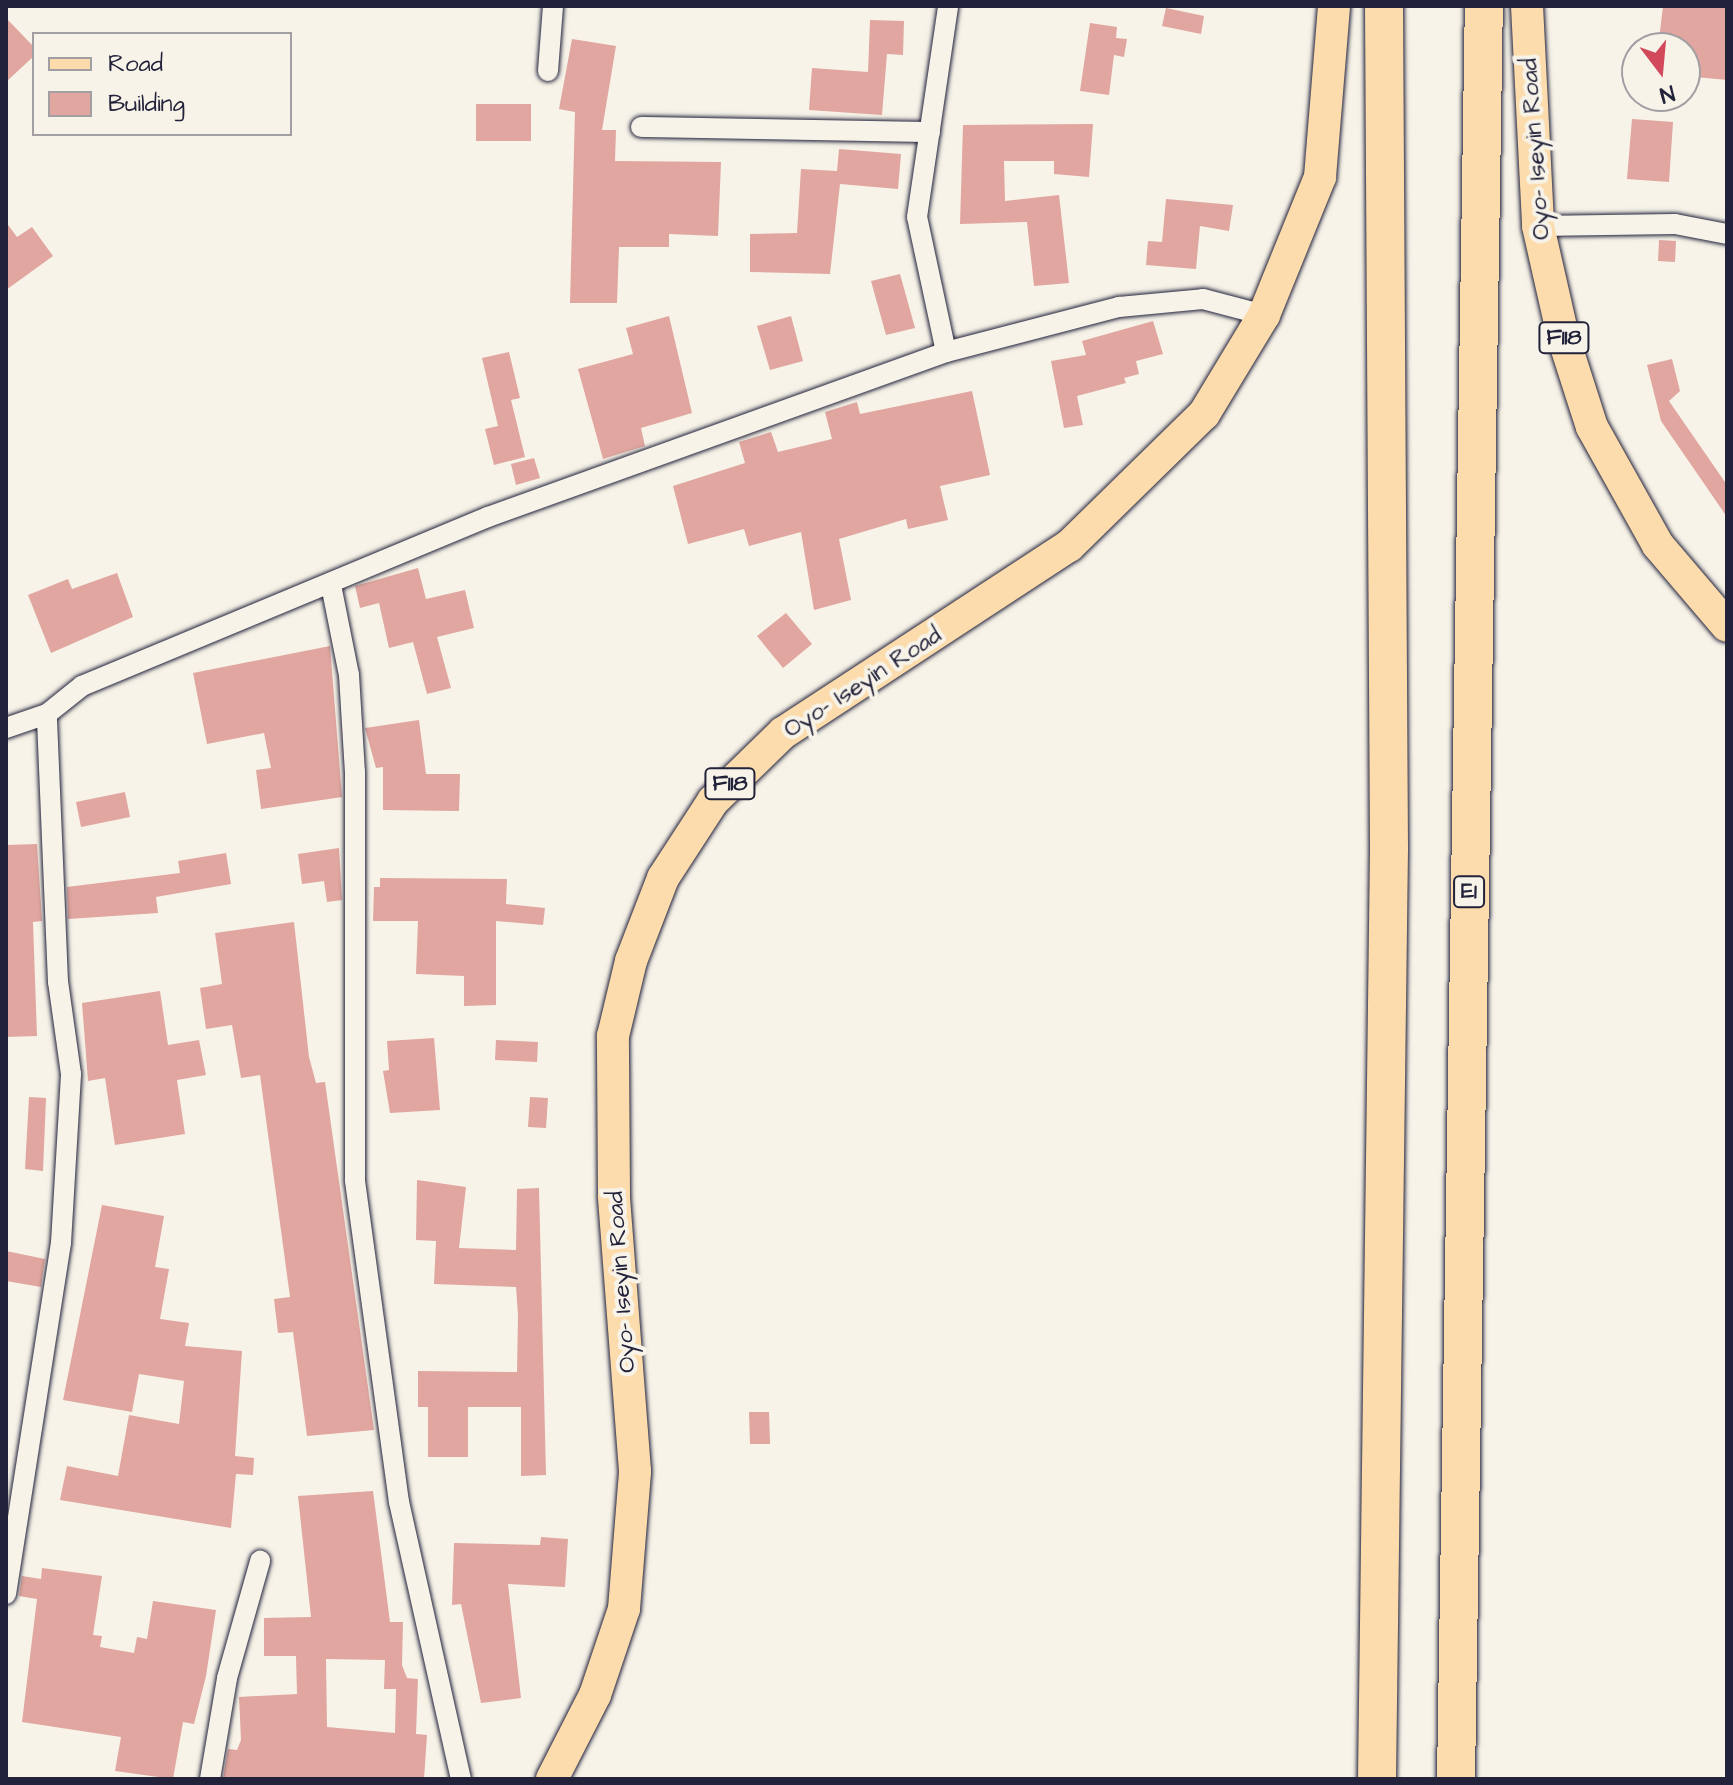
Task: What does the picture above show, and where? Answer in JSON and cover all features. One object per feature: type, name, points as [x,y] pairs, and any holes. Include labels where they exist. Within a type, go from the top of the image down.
[{"type":"highway","points":[[1377,1779],[1389,847],[1384,6]]},
{"type":"highway","name":"E1","points":[[1456,1779],[1484,6]]},
{"type":"main road","name":"Oyo- Iseyin Road","points":[[552,1779],[595,1695],[624,1609],[635,1471],[614,1196],[613,1036],[631,961],[663,878],[713,801],[783,733],[1045,563],[1127,496],[1204,414],[1264,315],[1320,177],[1334,6]]},
{"type":"main road","name":"Oyo- Iseyin Road","points":[[1527,6],[1538,226],[1592,427],[1658,545],[1727,626]]},
{"type":"street","points":[[548,71],[553,6]]},
{"type":"street","points":[[946,352],[917,217],[948,6]]},
{"type":"street","points":[[641,127],[930,132]]},
{"type":"street","points":[[1538,226],[1675,224],[1727,234]]},
{"type":"street","points":[[6,728],[47,714],[82,686],[331,585],[488,517],[946,352],[1119,307],[1203,299],[1264,315]]},
{"type":"street","points":[[331,585],[349,675],[355,772],[355,1181],[399,1502],[461,1779]]},
{"type":"street","points":[[6,1594],[61,1243],[71,1074],[58,982],[47,714]]},
{"type":"street","points":[[210,1779],[227,1678],[260,1561]]},
{"type":"building","points":[[1663,6],[1727,8],[1727,80],[1701,78],[1701,32],[1660,32]]},
{"type":"building","points":[[1166,8],[1204,16],[1201,34],[1162,26]]},
{"type":"building","points":[[6,18],[32,45],[32,58],[6,82]]},
{"type":"building","points":[[870,20],[904,21],[903,55],[887,54],[882,115],[809,110],[812,68],[868,72]]},
{"type":"building","points":[[1090,23],[1117,27],[1116,38],[1127,39],[1124,57],[1114,55],[1109,95],[1080,91]]},
{"type":"building","points":[[572,39],[616,46],[602,130],[616,130],[615,161],[721,162],[718,236],[669,234],[669,247],[619,247],[617,303],[570,303],[575,112],[559,109]]},
{"type":"building","points":[[476,104],[531,104],[531,141],[476,141]]},
{"type":"building","points":[[1632,119],[1673,122],[1669,182],[1627,179]]},
{"type":"building","points":[[1093,124],[1089,177],[1054,174],[1054,161],[1004,161],[1005,201],[1059,195],[1069,283],[1034,286],[1027,222],[960,224],[963,125]]},
{"type":"building","points":[[839,149],[901,154],[898,189],[840,184],[830,274],[750,272],[750,234],[797,233],[801,169],[837,171]]},
{"type":"building","points":[[1166,199],[1233,205],[1229,231],[1200,226],[1196,269],[1146,265],[1148,241],[1162,242]]},
{"type":"building","points":[[6,222],[17,237],[32,227],[53,256],[6,290]]},
{"type":"building","points":[[1659,240],[1676,241],[1675,262],[1658,261]]},
{"type":"building","points":[[900,274],[915,328],[886,335],[871,281]]},
{"type":"building","points":[[669,316],[692,413],[641,428],[645,446],[603,459],[578,369],[633,354],[626,328]]},
{"type":"building","points":[[791,316],[803,361],[770,370],[757,326]]},
{"type":"building","points":[[1153,321],[1163,354],[1136,361],[1139,374],[1124,378],[1126,383],[1077,396],[1083,425],[1064,428],[1051,361],[1086,355],[1082,341]]},
{"type":"building","points":[[509,352],[520,398],[511,400],[525,457],[494,465],[485,429],[498,426],[482,358]]},
{"type":"building","points":[[1672,359],[1680,391],[1669,401],[1727,485],[1727,517],[1661,421],[1647,365]]},
{"type":"building","points":[[972,391],[990,475],[940,486],[948,520],[908,529],[906,519],[839,539],[851,600],[814,610],[801,532],[749,546],[744,529],[688,544],[673,486],[745,463],[739,442],[771,432],[778,452],[832,439],[825,412],[857,402],[860,414]]},
{"type":"building","points":[[534,458],[540,478],[516,485],[511,464]]},
{"type":"building","points":[[418,568],[426,599],[465,590],[474,628],[437,637],[451,688],[427,694],[413,642],[389,648],[379,603],[360,608],[355,586]]},
{"type":"building","points":[[117,573],[133,617],[51,653],[28,595],[68,579],[72,589]]},
{"type":"building","points":[[786,613],[812,644],[783,668],[757,636]]},
{"type":"building","points":[[330,646],[342,797],[261,809],[256,770],[271,768],[264,733],[207,744],[193,673]]},
{"type":"building","points":[[419,720],[426,774],[460,774],[459,811],[383,810],[383,767],[376,768],[365,728]]},
{"type":"building","points":[[125,792],[130,817],[81,827],[76,802]]},
{"type":"building","points":[[37,844],[42,921],[33,922],[37,1036],[6,1037],[6,845]]},
{"type":"building","points":[[339,848],[342,900],[327,902],[324,881],[302,884],[298,854]]},
{"type":"building","points":[[226,853],[231,884],[156,897],[158,913],[68,919],[67,887],[180,873],[178,861]]},
{"type":"building","points":[[380,878],[507,879],[506,904],[545,908],[543,925],[496,921],[496,1005],[464,1006],[464,976],[416,974],[418,921],[373,921],[374,887],[380,887]]},
{"type":"building","points":[[294,922],[309,1057],[316,1083],[325,1082],[374,1430],[307,1436],[293,1332],[278,1333],[274,1299],[290,1297],[260,1075],[241,1078],[232,1025],[206,1029],[200,988],[222,984],[215,933]]},
{"type":"building","points":[[160,991],[168,1045],[199,1040],[206,1075],[177,1080],[185,1134],[115,1145],[105,1078],[88,1081],[82,1003]]},
{"type":"building","points":[[434,1038],[440,1110],[390,1113],[383,1071],[389,1070],[387,1041]]},
{"type":"building","points":[[496,1040],[538,1042],[537,1062],[495,1060]]},
{"type":"building","points":[[29,1097],[46,1098],[43,1171],[25,1169]]},
{"type":"building","points":[[530,1097],[548,1098],[546,1128],[528,1127]]},
{"type":"building","points":[[417,1180],[466,1187],[459,1248],[516,1250],[517,1189],[539,1188],[546,1475],[521,1476],[521,1407],[468,1407],[468,1457],[428,1457],[428,1407],[418,1407],[418,1371],[517,1372],[518,1315],[516,1287],[434,1284],[436,1241],[416,1240]]},
{"type":"building","points":[[102,1205],[164,1216],[155,1267],[169,1269],[160,1319],[189,1323],[185,1346],[242,1351],[235,1456],[254,1458],[253,1475],[236,1474],[231,1528],[60,1500],[67,1466],[118,1476],[129,1415],[179,1424],[184,1381],[139,1374],[132,1412],[63,1400]]},
{"type":"building","points":[[6,1251],[45,1259],[41,1287],[6,1281]]},
{"type":"building","points":[[749,1412],[769,1412],[770,1444],[750,1444]]},
{"type":"building","points":[[373,1491],[390,1622],[403,1622],[402,1665],[407,1678],[418,1679],[416,1734],[427,1735],[424,1779],[223,1778],[228,1749],[237,1750],[241,1740],[239,1697],[297,1694],[296,1656],[264,1656],[264,1618],[311,1617],[298,1496]],"holes":[[[326,1659],[385,1660],[384,1689],[396,1689],[395,1733],[327,1727]]]},
{"type":"building","points":[[541,1537],[568,1539],[565,1587],[508,1584],[521,1698],[481,1703],[461,1604],[452,1605],[454,1543],[540,1545]]},
{"type":"building","points":[[42,1568],[102,1576],[93,1635],[102,1636],[100,1647],[134,1653],[137,1637],[147,1639],[153,1601],[216,1610],[206,1676],[194,1724],[183,1722],[173,1779],[115,1771],[121,1737],[22,1722],[37,1599],[19,1596],[22,1576],[41,1579]]}]
